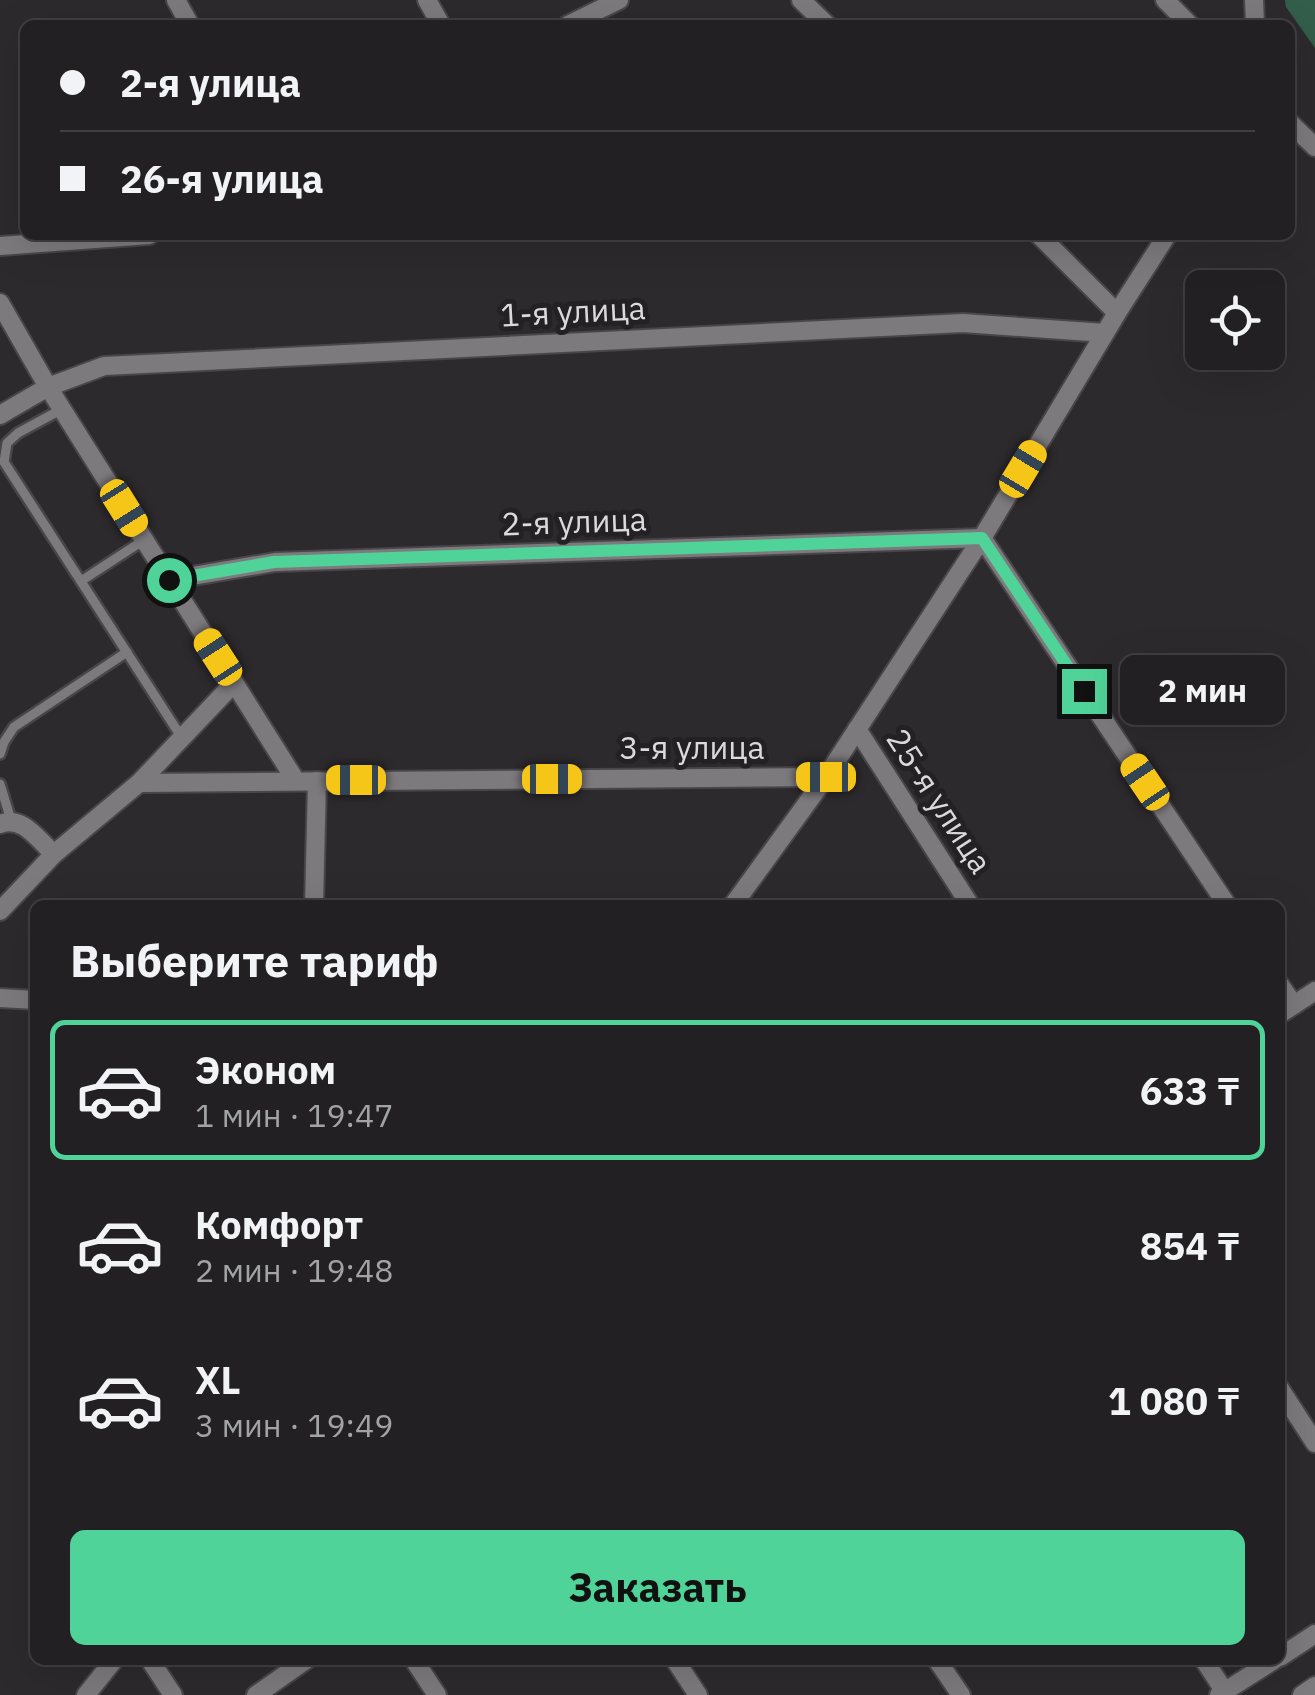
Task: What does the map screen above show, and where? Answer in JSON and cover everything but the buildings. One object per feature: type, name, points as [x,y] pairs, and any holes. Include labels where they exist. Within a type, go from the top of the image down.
[{"type":"street","points":[[578,20],[619,0]]},
{"type":"street","points":[[802,0],[822,20]]},
{"type":"street","points":[[1165,0],[1185,20]]},
{"type":"street","points":[[1295,128],[1315,147]]},
{"type":"street","points":[[0,246],[82,240]]},
{"type":"street","points":[[1043,240],[1117,313]]},
{"type":"street","points":[[737,900],[826,777],[982,538],[1163,240]]},
{"type":"street","points":[[0,303],[62,409],[296,781]]},
{"type":"street","name":"1-я улица","points":[[0,416],[48,386],[104,366],[963,323],[1105,333]]},
{"type":"street","points":[[982,538],[1224,900]]},
{"type":"street","name":"2-я улица","points":[[169,580],[274,562],[982,538]]},
{"type":"street","points":[[0,912],[54,854],[139,783],[234,683]]},
{"type":"street","name":"25-я улица","points":[[857,729],[967,900]]},
{"type":"street","name":"3-я улица","points":[[139,783],[826,777]]},
{"type":"street","points":[[314,900],[317,780]]},
{"type":"street","points":[[6,822],[22,824],[54,854]]},
{"type":"street","points":[[1287,1010],[1315,991]]},
{"type":"street","points":[[0,998],[30,1000]]},
{"type":"street","points":[[1285,1397],[1315,1443]]},
{"type":"street","points":[[1285,1653],[1315,1634]]},
{"type":"street","points":[[86,1695],[110,1665]]},
{"type":"street","points":[[153,1665],[173,1695]]},
{"type":"street","points":[[256,1695],[299,1665]]},
{"type":"street","points":[[417,1665],[437,1695]]},
{"type":"street","points":[[678,1665],[698,1695]]},
{"type":"street","points":[[941,1665],[961,1695]]},
{"type":"street","points":[[1207,1665],[1224,1694],[1267,1665]]},
{"type":"street","points":[[1302,1695],[1315,1686]]},
{"type":"lane","points":[[62,409],[6,443],[4,462],[182,738]]},
{"type":"lane","points":[[81,581],[144,540]]},
{"type":"lane","points":[[0,754],[14,728],[127,652]]},
{"type":"lane","points":[[0,784],[6,822]]},
{"type":"green space","points":[[1285,0],[1315,0],[1315,48],[1286,7]]},
{"type":"route","points":[[169,580],[274,562],[982,538],[1084,691]]}]
